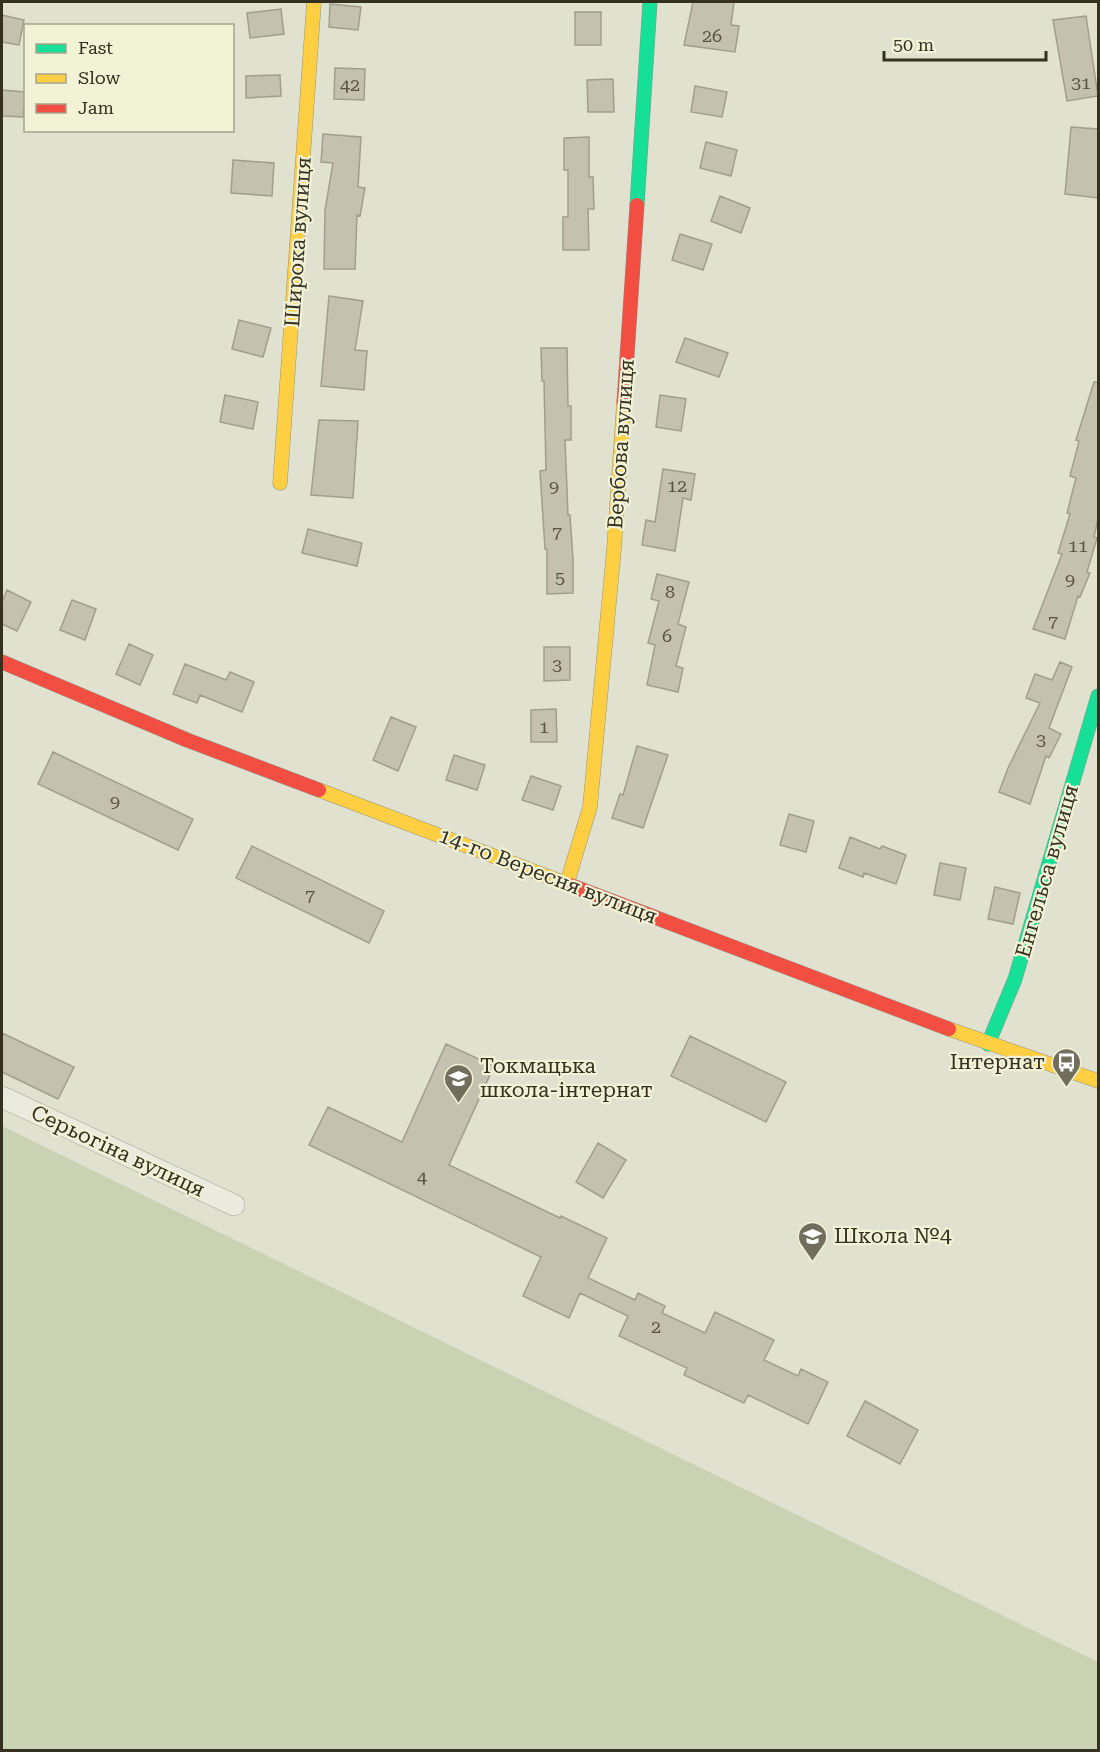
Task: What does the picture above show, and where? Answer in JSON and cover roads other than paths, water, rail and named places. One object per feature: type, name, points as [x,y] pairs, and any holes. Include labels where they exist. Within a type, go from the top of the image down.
[{"type":"street","name":"Широка вулиця","points":[[280,483],[314,2]]},
{"type":"street","name":"Вербова вулиця","points":[[567,883],[590,807],[612,573],[650,2]]},
{"type":"street","name":"14-го Вересня вулиця","points":[[2,662],[187,740],[988,1044],[1098,1081]]},
{"type":"street","name":"Енгельса вулиця","points":[[988,1044],[1015,979],[1098,696]]},
{"type":"street","name":"Серьогіна вулиця","points":[[2,1097],[234,1205]]},
{"type":"place","name":"Інтернат","points":[[1066,1088]]},
{"type":"place","name":"Токмацька школа-інтернат","points":[[459,1104]]},
{"type":"place","name":"Школа №4","points":[[813,1262]]}]
